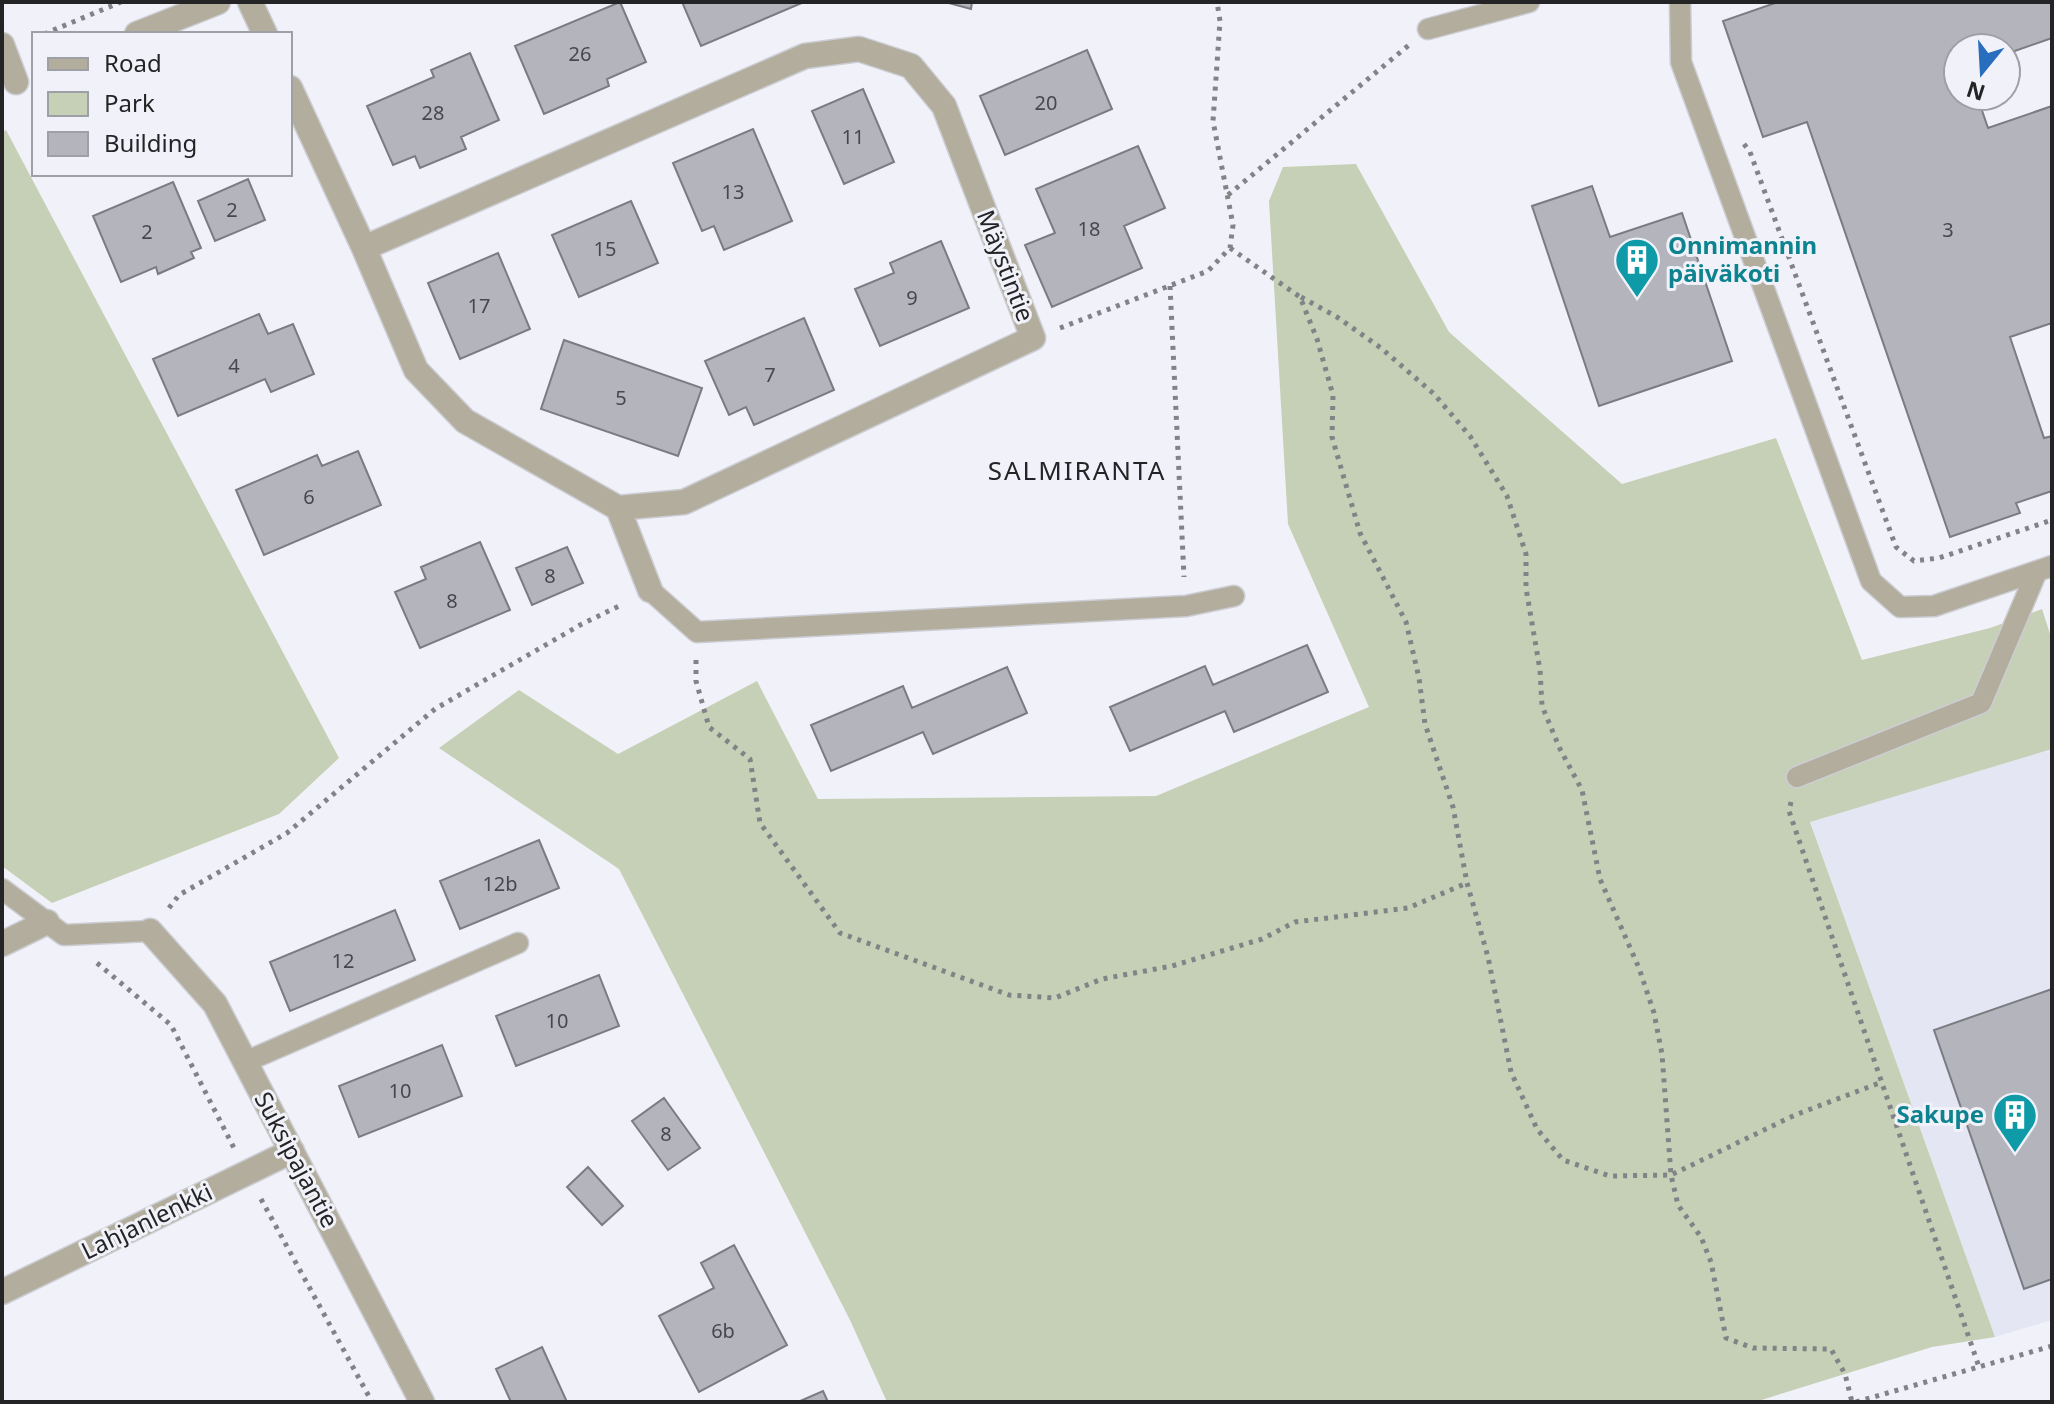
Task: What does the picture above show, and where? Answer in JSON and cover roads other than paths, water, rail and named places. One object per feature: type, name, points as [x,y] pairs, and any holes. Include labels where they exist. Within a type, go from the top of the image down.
[{"type":"street","points":[[142,32],[218,2]]},
{"type":"street","points":[[250,2],[264,32]]},
{"type":"street","points":[[2,45],[17,82]]},
{"type":"street","name":"Mäystintie","points":[[364,248],[805,56],[859,49],[911,66],[944,106],[1033,338],[684,502],[618,508]]},
{"type":"street","points":[[292,92],[416,370],[465,421],[618,508],[650,590]]},
{"type":"street","points":[[2,944],[47,922]]},
{"type":"street","name":"Suksipajantie","points":[[150,931],[215,1004],[422,1402]]},
{"type":"street","name":"Lahjanlenkki","points":[[2,1292],[292,1151]]},
{"type":"lane","points":[[1428,29],[1529,2]]},
{"type":"lane","points":[[1680,2],[1681,62],[1871,581],[1900,607],[1934,606],[2045,569]]},
{"type":"lane","points":[[1797,777],[1981,703],[2045,569]]},
{"type":"lane","points":[[650,590],[697,632],[1186,606],[1234,596]]},
{"type":"lane","points":[[2,889],[64,935],[150,931]]},
{"type":"lane","points":[[245,1062],[518,943]]},
{"type":"place","name":"Onnimannin päiväkoti","points":[[1637,299]]},
{"type":"place","name":"Sakupe","points":[[2015,1154]]},
{"type":"district","name":"SALMIRANTA","points":[[1077,471]]}]
